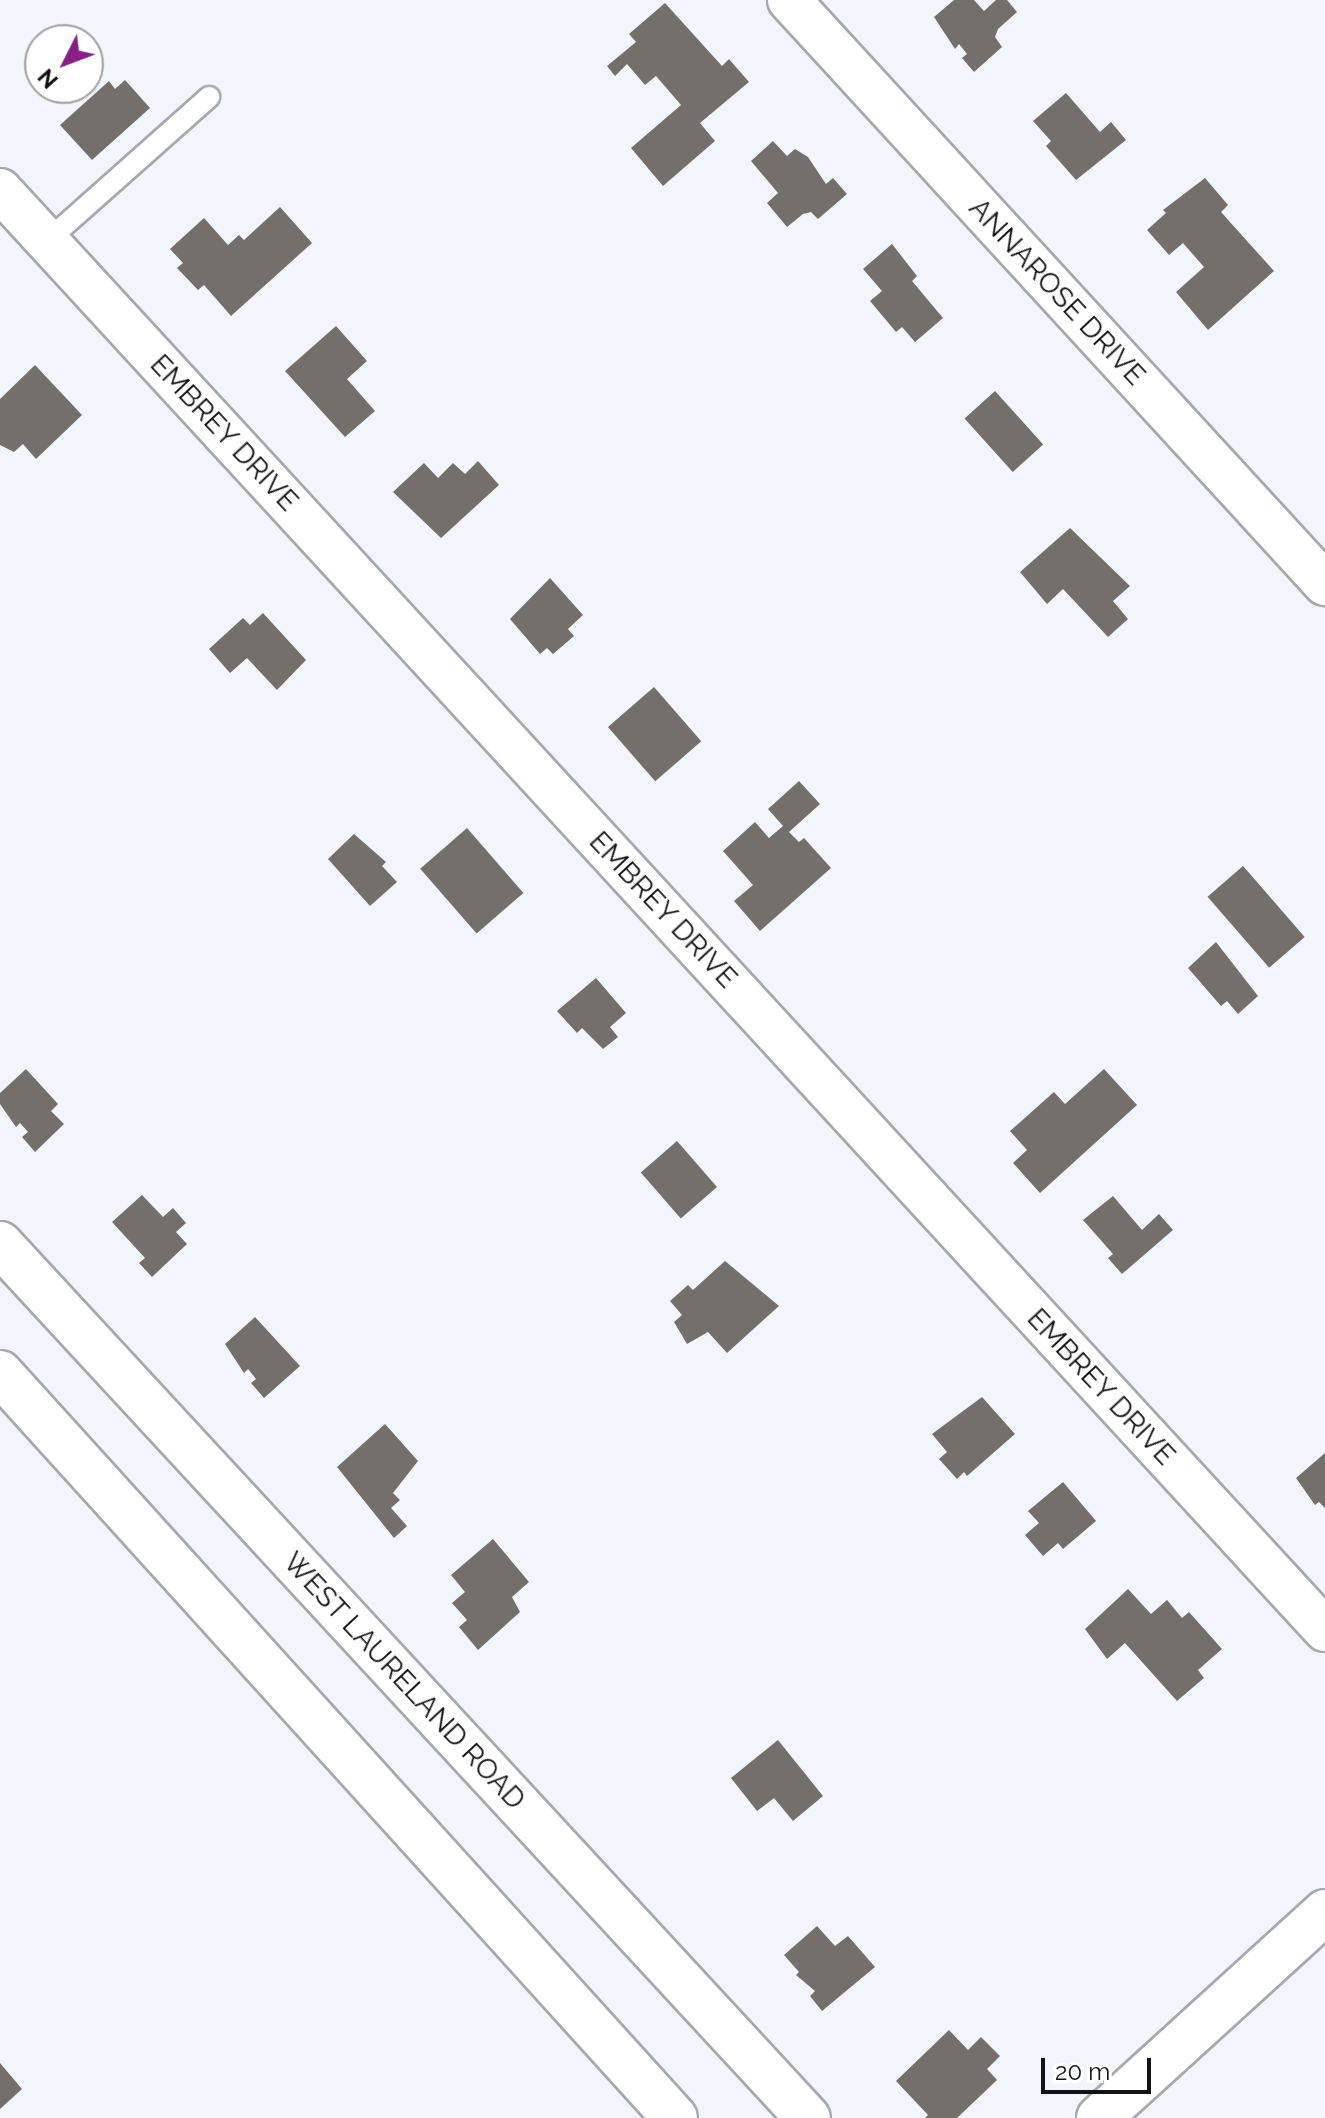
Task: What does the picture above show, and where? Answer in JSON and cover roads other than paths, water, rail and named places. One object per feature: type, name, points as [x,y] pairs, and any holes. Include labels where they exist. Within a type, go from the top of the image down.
[{"type":"main road","name":"WEST LAURELAND ROAD","points":[[0,1244],[808,2118]]},
{"type":"main road","points":[[0,1373],[675,2118]]},
{"type":"main road","points":[[1099,2118],[1325,1912]]},
{"type":"street","name":"ANNAROSE DRIVE","points":[[789,0],[1325,584]]},
{"type":"street","name":"EMBREY DRIVE","points":[[0,190],[1325,1630]]},
{"type":"lane","points":[[47,241],[209,97]]}]
